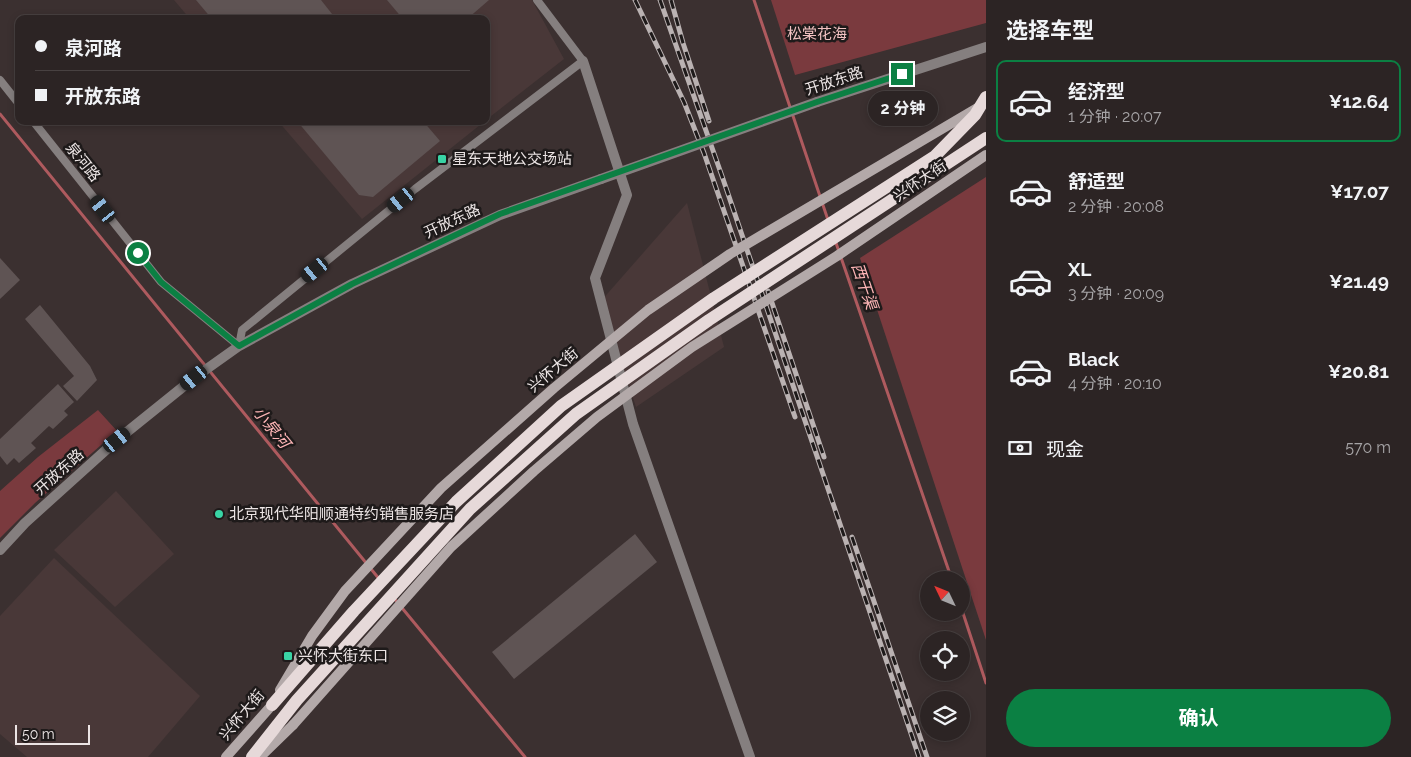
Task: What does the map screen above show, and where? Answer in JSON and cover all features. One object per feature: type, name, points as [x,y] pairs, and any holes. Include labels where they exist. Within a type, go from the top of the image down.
[{"type":"highway","points":[[272,705],[354,611],[456,502],[561,406],[714,298],[935,156],[976,115],[986,97]]},
{"type":"highway","points":[[252,757],[297,700],[470,509],[576,414],[709,320],[986,138]]},
{"type":"main road","name":"兴怀大街","points":[[226,757],[272,705],[312,636],[345,591],[441,488],[554,388],[648,310],[730,254],[986,103]]},
{"type":"main road","name":"兴怀大街","points":[[260,757],[293,725],[451,547],[534,470],[597,417],[692,347],[836,256],[986,155]]},
{"type":"street","points":[[537,0],[583,61],[627,195],[595,278],[633,424],[750,757]]},
{"type":"street","name":"开放东路","points":[[0,550],[25,523],[117,440],[194,378],[239,346],[352,284],[500,214],[817,102],[986,46]]},
{"type":"street","points":[[239,346],[242,330],[415,189],[583,61]]},
{"type":"street","points":[[0,80],[15,99]]},
{"type":"street","name":"泉河路","points":[[36,125],[161,282],[239,346]]},
{"type":"shaded area","points":[[174,0],[532,0],[564,59],[490,117],[490,15],[187,15]]},
{"type":"shaded area","points":[[281,125],[480,125],[362,219]]},
{"type":"shaded area","points":[[687,203],[724,347],[636,407],[601,301]]},
{"type":"shaded area","points":[[116,491],[174,554],[115,607],[54,550]]},
{"type":"shaded area","points":[[54,558],[200,696],[148,757],[27,757],[0,734],[0,616]]},
{"type":"green space","name":"松棠花海","points":[[771,0],[986,0],[986,23],[795,75]]},
{"type":"green space","points":[[986,177],[986,640],[970,591],[970,571],[963,571],[860,258]]},
{"type":"green space","points":[[98,410],[117,431],[35,503],[0,538],[0,491],[38,457]]},
{"type":"building","points":[[196,0],[321,0],[333,15],[209,15]]},
{"type":"building","points":[[387,0],[489,0],[472,15],[400,15]]},
{"type":"building","points":[[300,125],[426,125],[440,141],[373,197],[359,195]]},
{"type":"building","points":[[0,258],[20,280],[0,299]]},
{"type":"building","points":[[40,305],[90,366],[97,380],[77,401],[63,386],[74,376],[25,319]]},
{"type":"building","points":[[58,384],[74,402],[64,411],[68,415],[53,429],[49,426],[31,443],[36,448],[19,463],[14,458],[7,465],[0,456],[0,439]]},
{"type":"building","points":[[635,534],[657,562],[514,679],[492,652]]},
{"type":"waterway","name":"西干渠","points":[[754,0],[828,220]]},
{"type":"waterway","name":"小泉河","points":[[0,114],[380,580]]},
{"type":"waterway","name":"西干渠","points":[[835,240],[949,571]]},
{"type":"waterway","name":"小泉河","points":[[393,597],[525,757]]},
{"type":"waterway","name":"西干渠","points":[[966,621],[986,683]]},
{"type":"railway","points":[[635,0],[684,102],[704,153],[795,417]]},
{"type":"railway","points":[[660,0],[723,179],[919,757]]},
{"type":"railway","points":[[671,0],[709,121]]},
{"type":"railway","points":[[768,291],[824,457]]},
{"type":"railway","points":[[852,537],[927,757]]},
{"type":"place","name":"星东天地公交场站","points":[[442,159]]},
{"type":"place","name":"北京现代华阳顺通特约销售服务店","points":[[219,514]]},
{"type":"place","name":"兴怀大街东口","points":[[288,656]]},
{"type":"route","points":[[138,253],[161,282],[239,346],[352,284],[500,214],[817,102],[902,74]]}]
